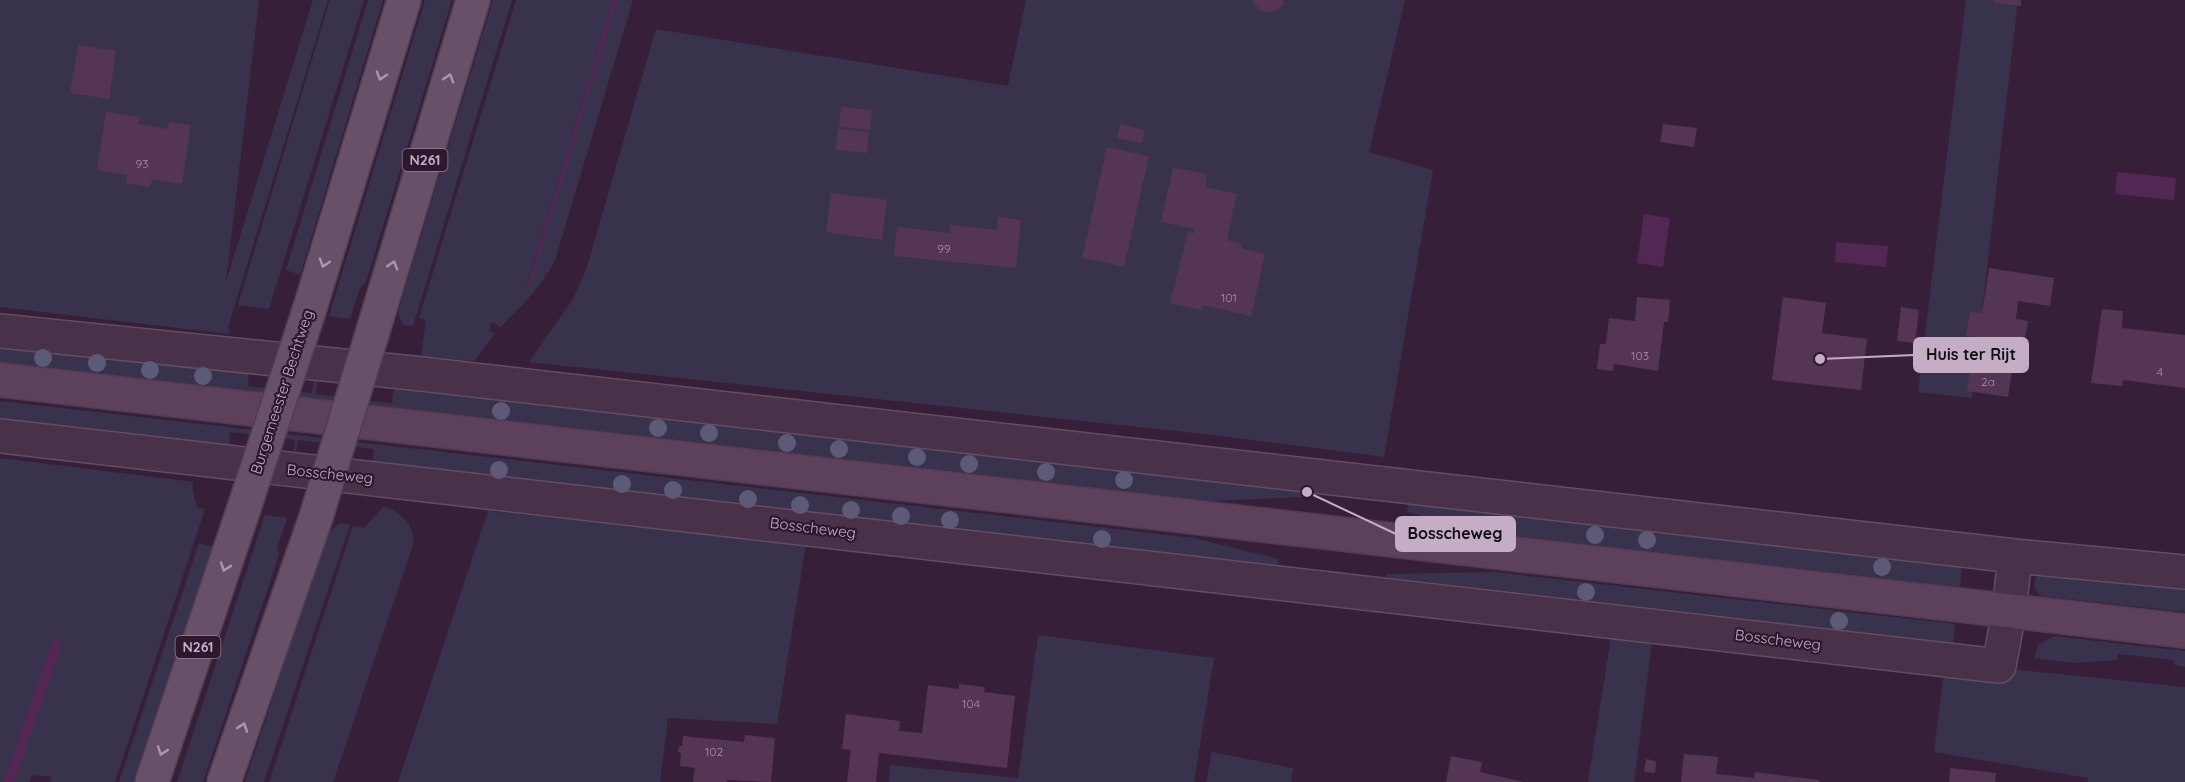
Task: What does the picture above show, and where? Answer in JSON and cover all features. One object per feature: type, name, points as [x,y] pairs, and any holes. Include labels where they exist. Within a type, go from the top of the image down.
[{"type":"main road","name":"Burgemeester Bechtweg","points":[[152,782],[309,311],[404,0]]},
{"type":"main road","name":"N261","points":[[224,782],[316,517],[473,0]]},
{"type":"main road","points":[[0,380],[2185,631]]},
{"type":"street","points":[[0,331],[447,377],[2015,556],[2185,572]]},
{"type":"street","name":"Bosscheweg","points":[[0,436],[1999,666],[2009,612],[2015,556]]},
{"type":"shaded area","points":[[0,0],[259,0],[226,282],[313,0],[328,0],[228,327],[229,334],[0,307]]},
{"type":"shaded area","points":[[330,0],[364,0],[269,309],[238,305]]},
{"type":"shaded area","points":[[368,0],[383,0],[300,275],[286,270]]},
{"type":"shaded area","points":[[425,0],[452,0],[366,282],[360,288],[350,319],[329,316]]},
{"type":"shaded area","points":[[493,0],[512,0],[413,326],[403,325],[398,315],[400,305]]},
{"type":"shaded area","points":[[516,0],[613,0],[527,285],[529,286],[617,0],[633,0],[555,260],[549,271],[531,296],[501,327],[492,322],[489,331],[495,334],[474,361],[421,356],[426,320],[419,318]]},
{"type":"shaded area","points":[[613,0],[617,0],[530,286],[527,286]]},
{"type":"shaded area","points":[[1026,0],[1405,0],[1369,152],[1433,170],[1384,457],[1214,435],[529,362],[573,299],[586,270],[656,29],[1008,86]]},
{"type":"shaded area","points":[[1966,0],[2018,0],[1972,398],[1918,392]]},
{"type":"shaded area","points":[[2117,172],[2176,178],[2174,200],[2115,194]]},
{"type":"shaded area","points":[[1644,214],[1670,218],[1663,267],[1637,263]]},
{"type":"shaded area","points":[[1836,242],[1888,246],[1886,267],[1835,262]]},
{"type":"shaded area","points":[[0,341],[249,368],[248,386],[312,393],[314,380],[317,381],[316,394],[388,403],[392,403],[394,385],[1303,481],[1302,497],[1212,501],[0,362]]},
{"type":"shaded area","points":[[0,401],[1194,538],[1279,559],[1274,577],[372,467],[374,449],[298,440],[296,453],[294,452],[295,440],[230,432],[228,450],[0,424]]},
{"type":"shaded area","points":[[0,458],[194,482],[192,486],[197,508],[205,509],[115,782],[50,782],[52,777],[32,775],[29,782],[0,782]]},
{"type":"shaded area","points":[[1410,493],[1962,564],[1960,587],[1492,533],[1407,512]]},
{"type":"shaded area","points":[[384,506],[402,516],[406,521],[412,531],[413,545],[333,782],[269,782],[353,526],[364,528]]},
{"type":"shaded area","points":[[488,511],[806,544],[777,724],[668,718],[660,782],[398,782]]},
{"type":"shaded area","points":[[265,515],[287,518],[277,548],[279,555],[203,782],[177,782]]},
{"type":"shaded area","points":[[340,523],[350,524],[264,782],[245,782],[321,552],[329,532]]},
{"type":"shaded area","points":[[199,543],[213,547],[135,782],[119,782]]},
{"type":"shaded area","points":[[1494,572],[1955,624],[1953,643],[1386,577],[1386,574]]},
{"type":"shaded area","points":[[2045,573],[2185,589],[2185,612],[2043,596],[2036,590],[2035,582],[2037,576]]},
{"type":"shaded area","points":[[1038,635],[1214,658],[1194,782],[889,782],[890,765],[1018,778]]},
{"type":"shaded area","points":[[2054,636],[2185,651],[2185,667],[2174,665],[2174,660],[2118,654],[2117,660],[2072,663],[2034,658],[2038,645]]},
{"type":"shaded area","points":[[1611,637],[1652,643],[1634,782],[1588,782]]},
{"type":"shaded area","points":[[2019,670],[2185,687],[2185,782],[2088,782],[2088,778],[1934,752],[1943,678]]},
{"type":"shaded area","points":[[1212,752],[1293,768],[1291,782],[1206,782]]},
{"type":"building","points":[[1252,0],[1283,0],[1283,5],[1271,13],[1260,11]]},
{"type":"building","points":[[1995,0],[2021,0],[2021,6],[1995,3]]},
{"type":"building","points":[[78,45],[116,51],[109,99],[70,93]]},
{"type":"building","points":[[841,107],[872,110],[870,130],[839,127]]},
{"type":"building","points":[[106,112],[140,117],[138,124],[168,129],[169,122],[191,125],[182,184],[152,179],[150,187],[126,183],[127,175],[97,170]]},
{"type":"building","points":[[1120,124],[1145,130],[1142,143],[1117,138]]},
{"type":"building","points":[[1663,124],[1697,128],[1694,147],[1660,142]]},
{"type":"building","points":[[838,129],[869,132],[867,153],[836,150]]},
{"type":"building","points":[[1107,147],[1149,156],[1124,267],[1082,258]]},
{"type":"building","points":[[1173,167],[1207,174],[1205,187],[1237,194],[1227,240],[1239,243],[1243,249],[1265,254],[1251,316],[1203,305],[1202,310],[1170,303],[1188,232],[1194,233],[1195,229],[1161,222]]},
{"type":"building","points":[[831,193],[887,200],[882,240],[826,232]]},
{"type":"building","points":[[998,217],[1021,220],[1016,268],[894,256],[897,227],[950,233],[950,225],[997,230]]},
{"type":"building","points":[[1989,268],[2054,278],[2050,306],[2018,301],[2016,319],[2028,321],[2024,344],[2016,343],[2008,397],[1967,391],[1975,337],[1966,336],[1970,312],[1982,313]]},
{"type":"building","points":[[1637,297],[1670,300],[1668,322],[1664,322],[1658,371],[1614,364],[1613,371],[1597,369],[1600,344],[1606,344],[1609,318],[1635,321]]},
{"type":"building","points":[[1783,297],[1826,303],[1822,333],[1867,339],[1861,390],[1772,380]]},
{"type":"building","points":[[1901,307],[1919,310],[1915,343],[1897,341]]},
{"type":"building","points":[[2102,309],[2123,311],[2122,328],[2185,335],[2185,388],[2123,380],[2122,386],[2091,383]]},
{"type":"building","points":[[959,684],[985,687],[984,692],[1015,696],[1007,768],[879,753],[876,782],[847,782],[851,750],[842,749],[846,714],[900,721],[899,731],[922,733],[928,685],[959,689]]},
{"type":"building","points":[[745,735],[775,738],[771,782],[727,780],[727,782],[693,782],[695,768],[680,766],[681,753],[678,752],[679,746],[682,746],[683,736],[744,742]]},
{"type":"building","points":[[1684,754],[1718,757],[1716,774],[1754,778],[1755,772],[1819,780],[1819,782],[1681,782]]},
{"type":"building","points":[[1451,756],[1482,762],[1480,772],[1524,782],[1446,782]]},
{"type":"building","points":[[1646,759],[1656,761],[1655,773],[1644,772]]},
{"type":"building","points":[[1950,768],[1996,773],[1995,782],[1949,782]]},
{"type":"waterway","points":[[9,782],[57,644]]},
{"type":"place","name":"Huis ter Rijt","points":[[1820,359]]},
{"type":"place","name":"Bosscheweg","points":[[1307,492]]}]
